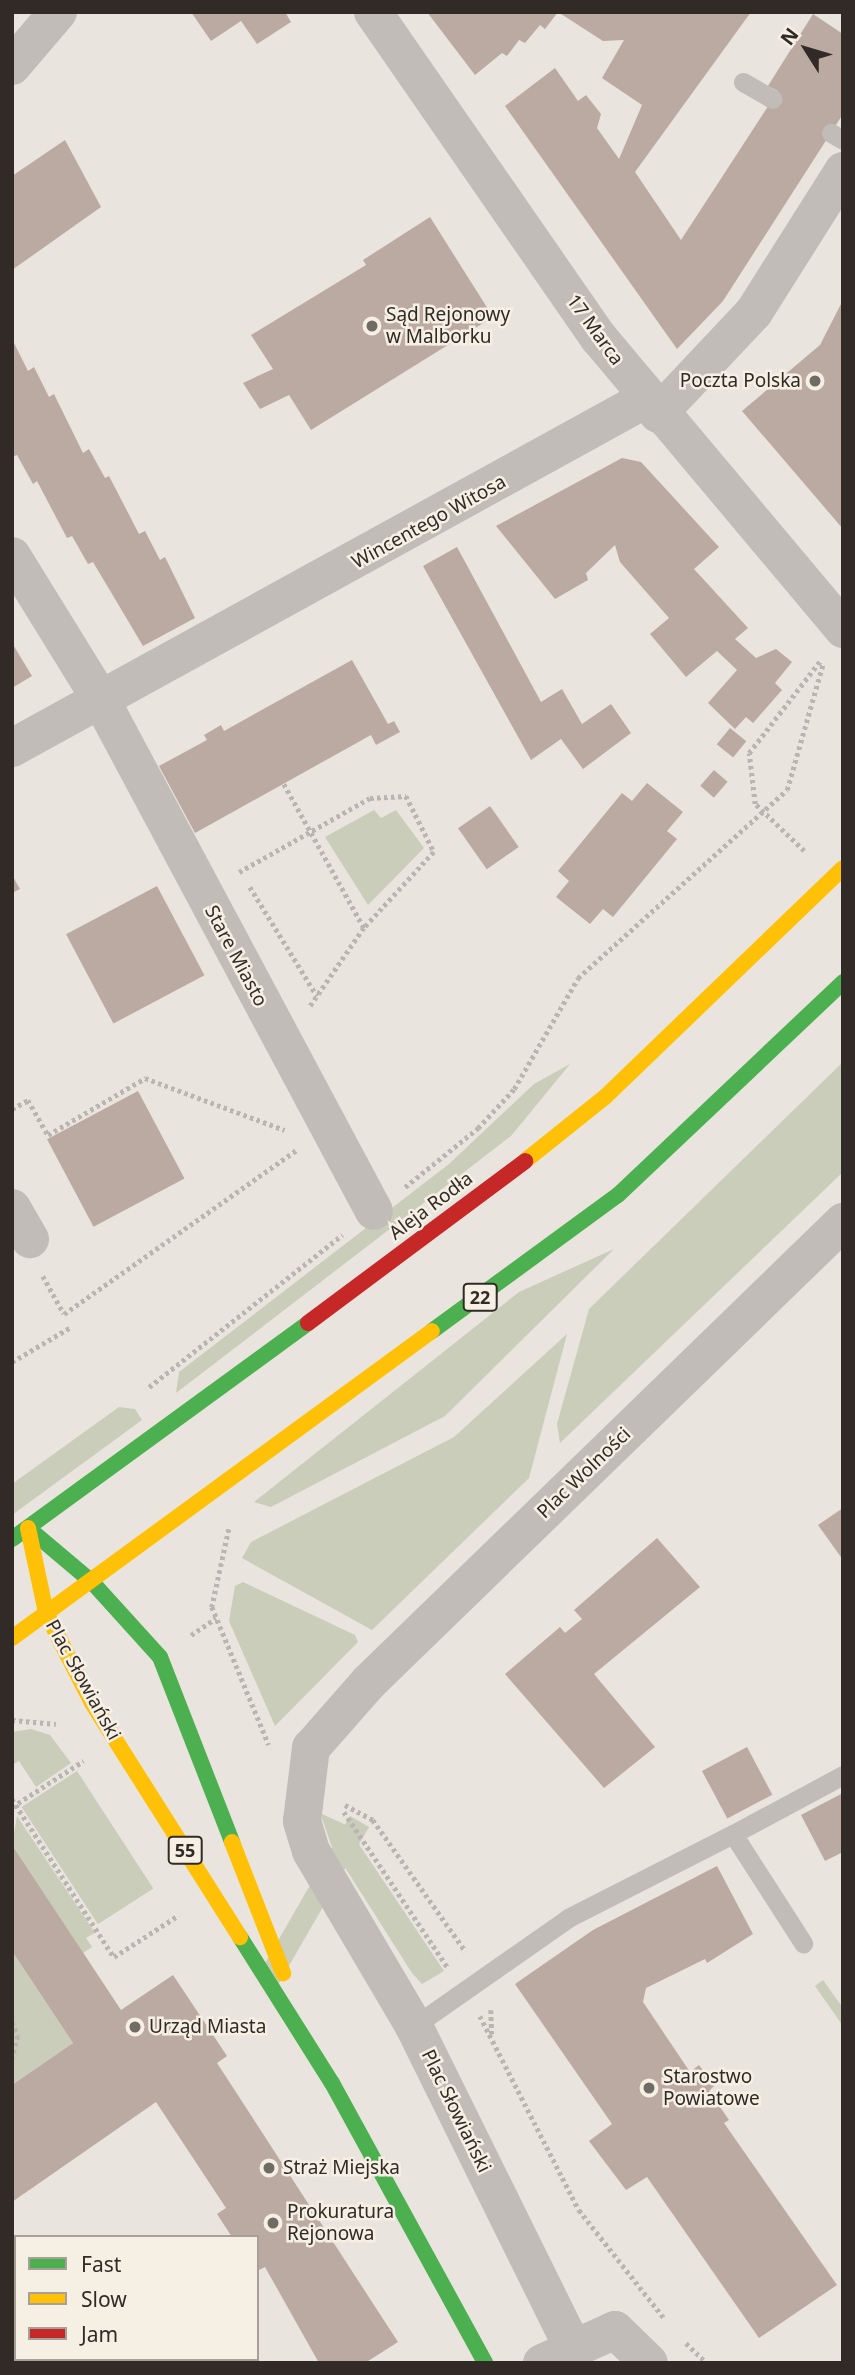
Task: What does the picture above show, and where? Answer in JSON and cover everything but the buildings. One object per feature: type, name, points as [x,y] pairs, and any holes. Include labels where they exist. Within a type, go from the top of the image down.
[{"type":"main road","name":"Aleja Rodła","points":[[12,1539],[460,1212],[605,1097],[843,868]]},
{"type":"main road","name":"22","points":[[12,1637],[92,1582],[618,1195],[843,982]]},
{"type":"main road","name":"Plac Słowiański","points":[[28,1528],[92,1582],[160,1657],[181,1700],[273,1951],[332,2083]]},
{"type":"main road","name":"Plac Słowiański","points":[[28,1528],[46,1613],[92,1703],[332,2083],[485,2363]]},
{"type":"street","points":[[12,66],[58,12]]},
{"type":"street","name":"17 Marca","points":[[373,12],[652,407],[834,641]]},
{"type":"street","name":"Wincentego Witosa","points":[[101,701],[652,407],[754,312],[843,171]]},
{"type":"street","name":"Stare Miasto","points":[[12,556],[101,701],[283,1046],[320,1135],[374,1210]]},
{"type":"street","points":[[12,748],[101,701]]},
{"type":"street","name":"Plac Wolności","points":[[326,1726],[843,1222]]},
{"type":"street","name":"Plac Słowiański","points":[[326,1726],[311,1748],[302,1821],[311,1851],[414,2026],[557,2355]]},
{"type":"street","points":[[557,2355],[615,2330],[649,2363]]},
{"type":"lane","points":[[743,82],[773,99]]},
{"type":"lane","points":[[414,2026],[568,1918],[843,1775]]},
{"type":"lane","points":[[733,1834],[803,1943]]},
{"type":"path","points":[[763,813],[755,804],[749,754],[834,641]]},
{"type":"path","points":[[514,1089],[578,978],[763,813],[790,783],[834,641]]},
{"type":"path","points":[[284,784],[364,928]]},
{"type":"path","points":[[202,893],[370,798],[406,796],[435,852],[364,928],[283,1046]]},
{"type":"path","points":[[240,872],[317,996]]},
{"type":"path","points":[[12,1110],[28,1100],[48,1135],[145,1078],[320,1135]]},
{"type":"path","points":[[64,1314],[320,1135]]},
{"type":"path","points":[[12,1362],[71,1327]]},
{"type":"path","points":[[14,1806],[86,1759]]},
{"type":"path","points":[[12,1799],[14,1806],[114,1957],[184,1911]]},
{"type":"path","points":[[492,2034],[491,1990],[483,1977],[373,1820],[339,1802],[492,2034],[579,2210],[668,2323]]},
{"type":"path","points":[[12,2022],[18,2036],[12,2059]]},
{"type":"path","points":[[677,2334],[707,2363]]},
{"type":"green space","points":[[374,810],[381,818],[396,810],[424,848],[368,905],[325,837]]},
{"type":"green space","points":[[843,1062],[843,1172],[560,1443],[557,1424],[589,1309]]},
{"type":"green space","points":[[570,1064],[511,1136],[176,1393],[179,1372],[449,1164],[534,1084]]},
{"type":"green space","points":[[614,1249],[445,1416],[271,1507],[254,1502],[519,1292]]},
{"type":"green space","points":[[567,1334],[529,1478],[372,1630],[242,1558],[251,1542],[454,1437]]},
{"type":"green space","points":[[119,1407],[135,1409],[142,1420],[12,1515],[12,1484]]},
{"type":"green space","points":[[243,1582],[355,1635],[358,1642],[275,1726],[229,1621],[235,1586]]},
{"type":"green space","points":[[31,1729],[50,1735],[71,1763],[36,1787],[19,1761],[12,1765],[12,1732]]},
{"type":"green space","points":[[77,1771],[153,1888],[98,1924],[22,1807]]},
{"type":"green space","points":[[320,1813],[346,1825],[444,1971],[422,1984],[412,1973],[332,1847]]},
{"type":"green space","points":[[17,1816],[95,1933],[86,1938],[92,1947],[83,1953],[12,1845]]},
{"type":"green space","points":[[350,1816],[369,1827],[279,1984],[260,1973]]},
{"type":"green space","points":[[12,1951],[73,2043],[12,2085]]},
{"type":"green space","points":[[823,1980],[843,2008],[843,2026],[815,1986]]},
{"type":"traffic: fast","points":[[432,1331],[618,1195],[843,982]]},
{"type":"traffic: fast","points":[[12,1539],[308,1323]]},
{"type":"traffic: fast","points":[[28,1528],[92,1582],[160,1657],[232,1842]]},
{"type":"traffic: fast","points":[[240,1937],[332,2083],[485,2363]]},
{"type":"traffic: slow","points":[[525,1161],[605,1097],[843,868]]},
{"type":"traffic: slow","points":[[12,1638],[432,1331]]},
{"type":"traffic: slow","points":[[28,1528],[46,1613],[92,1703],[240,1937]]},
{"type":"traffic: slow","points":[[232,1842],[283,1973]]},
{"type":"traffic: jam","points":[[308,1323],[525,1161]]},
{"type":"place","name":"Sąd Rejonowy w Malborku","points":[[372,326]]},
{"type":"place","name":"Poczta Polska","points":[[815,381]]},
{"type":"place","name":"Urząd Miasta","points":[[135,2027]]},
{"type":"place","name":"Starostwo Powiatowe","points":[[649,2088]]},
{"type":"place","name":"Straż Miejska","points":[[269,2168]]},
{"type":"place","name":"Prokuratura Rejonowa","points":[[273,2223]]}]
